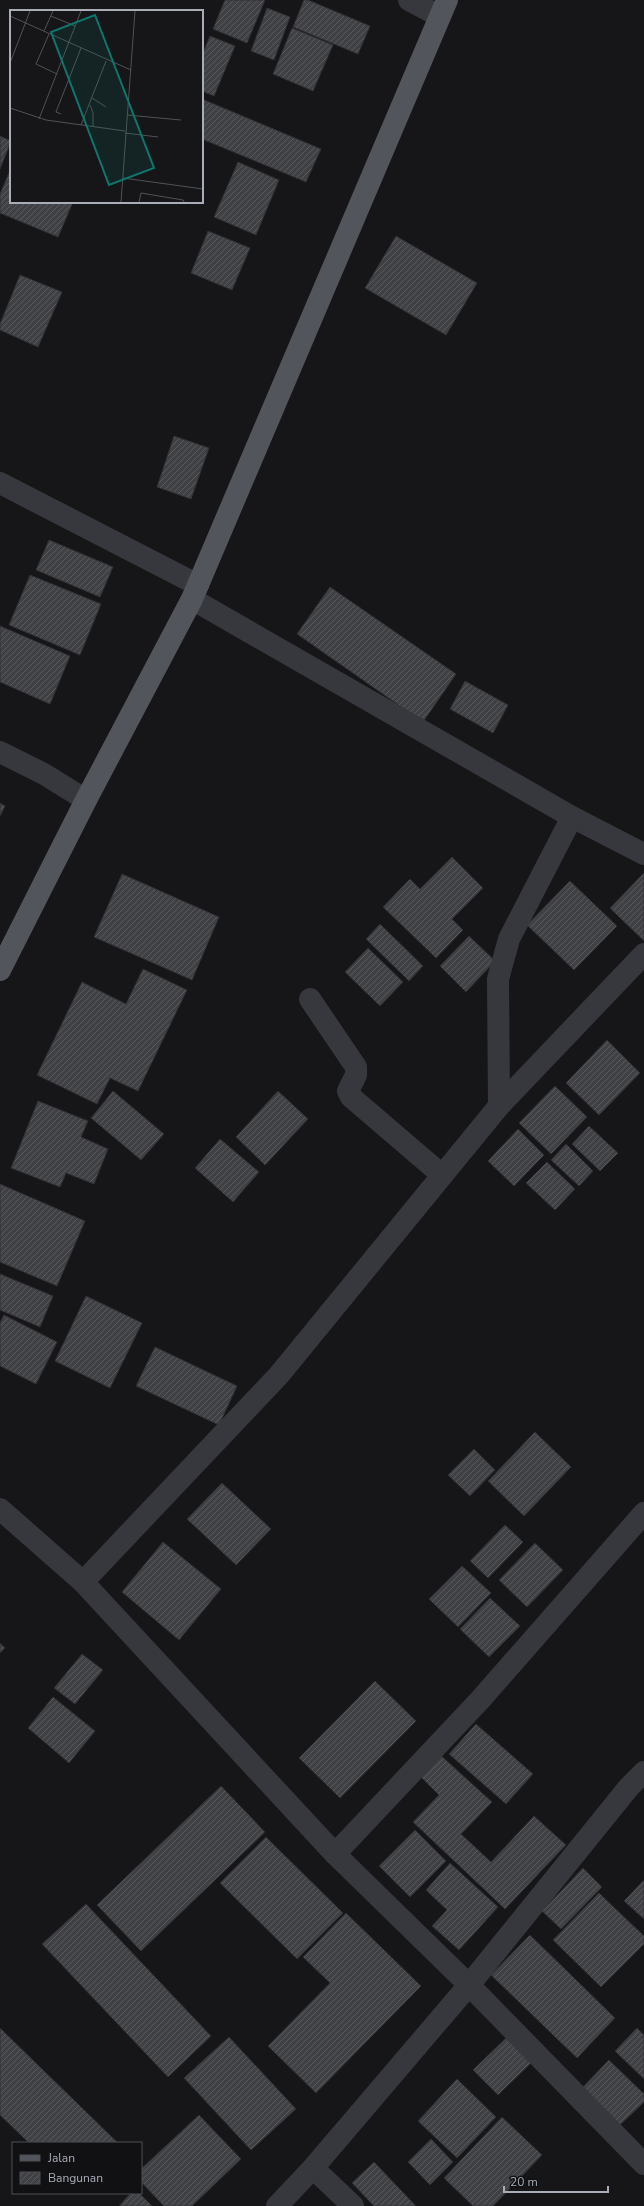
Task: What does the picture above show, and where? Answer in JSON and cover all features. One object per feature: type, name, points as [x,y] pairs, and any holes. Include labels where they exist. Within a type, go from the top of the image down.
[{"type":"main road","points":[[0,970],[86,800],[195,592],[443,8]]},
{"type":"street","points":[[409,0],[443,8]]},
{"type":"street","points":[[0,483],[195,592],[572,817],[644,854]]},
{"type":"street","points":[[0,752],[44,774],[86,800]]},
{"type":"street","points":[[499,1106],[498,979],[509,939],[572,817]]},
{"type":"street","points":[[83,1582],[279,1375],[423,1202],[442,1175],[499,1106],[644,954]]},
{"type":"street","points":[[310,999],[356,1068],[356,1076],[348,1091],[351,1098],[442,1175]]},
{"type":"street","points":[[0,1509],[83,1582],[335,1854],[470,1985],[644,2164]]},
{"type":"street","points":[[335,1854],[480,1700],[644,1513]]},
{"type":"street","points":[[277,2206],[313,2168],[470,1985],[629,1787],[644,1772]]},
{"type":"street","points":[[313,2168],[353,2206]]},
{"type":"building","points":[[225,0],[265,0],[247,43],[213,29]]},
{"type":"building","points":[[304,0],[308,0],[370,26],[358,54],[293,27]]},
{"type":"building","points":[[267,8],[290,17],[274,60],[251,51]]},
{"type":"building","points":[[292,28],[333,45],[313,91],[273,74]]},
{"type":"building","points":[[210,36],[235,46],[214,96],[203,91],[203,53]]},
{"type":"building","points":[[203,99],[321,149],[306,182],[203,139]]},
{"type":"building","points":[[0,136],[10,141],[10,144],[0,169]]},
{"type":"building","points":[[238,162],[279,180],[256,235],[214,217]]},
{"type":"building","points":[[10,170],[10,203],[73,203],[58,237],[0,213],[0,194]]},
{"type":"building","points":[[208,231],[250,248],[232,290],[191,273]]},
{"type":"building","points":[[396,236],[477,283],[446,335],[365,288]]},
{"type":"building","points":[[20,275],[62,292],[38,347],[0,330],[0,324]]},
{"type":"building","points":[[174,436],[209,448],[191,499],[157,487]]},
{"type":"building","points":[[49,540],[113,567],[100,597],[36,570]]},
{"type":"building","points":[[30,575],[101,604],[80,655],[9,625]]},
{"type":"building","points":[[330,587],[456,674],[423,722],[297,634]]},
{"type":"building","points":[[0,626],[70,656],[50,704],[0,682]]},
{"type":"building","points":[[465,681],[508,705],[493,733],[450,709]]},
{"type":"building","points":[[0,803],[5,806],[0,816]]},
{"type":"building","points":[[452,857],[483,888],[452,919],[463,930],[436,958],[383,907],[410,879],[420,889]]},
{"type":"building","points":[[644,873],[644,941],[610,908]]},
{"type":"building","points":[[122,874],[219,917],[192,980],[94,937]]},
{"type":"building","points":[[570,881],[617,926],[574,970],[527,925]]},
{"type":"building","points":[[380,924],[423,966],[409,981],[366,939]]},
{"type":"building","points":[[469,936],[495,961],[466,992],[440,966]]},
{"type":"building","points":[[368,948],[403,982],[380,1006],[345,972]]},
{"type":"building","points":[[143,969],[187,990],[138,1091],[110,1078],[97,1104],[37,1075],[82,982],[126,1004]]},
{"type":"building","points":[[607,1040],[640,1073],[599,1115],[566,1083]]},
{"type":"building","points":[[555,1086],[587,1117],[551,1154],[519,1123]]},
{"type":"building","points":[[113,1091],[164,1134],[141,1160],[91,1118]]},
{"type":"building","points":[[278,1091],[308,1119],[265,1165],[236,1137]]},
{"type":"building","points":[[38,1101],[88,1121],[81,1137],[108,1149],[94,1184],[66,1173],[60,1187],[11,1168]]},
{"type":"building","points":[[589,1126],[618,1153],[600,1171],[572,1144]]},
{"type":"building","points":[[518,1129],[544,1155],[514,1186],[488,1161]]},
{"type":"building","points":[[220,1139],[259,1172],[233,1202],[195,1168]]},
{"type":"building","points":[[566,1144],[593,1171],[579,1186],[551,1160]]},
{"type":"building","points":[[547,1162],[575,1189],[555,1210],[526,1183]]},
{"type":"building","points":[[0,1184],[85,1221],[57,1286],[0,1262]]},
{"type":"building","points":[[0,1274],[53,1296],[40,1327],[0,1310]]},
{"type":"building","points":[[86,1296],[142,1323],[110,1388],[55,1361]]},
{"type":"building","points":[[4,1315],[57,1342],[36,1384],[0,1366],[0,1323]]},
{"type":"building","points":[[155,1347],[237,1386],[219,1425],[136,1386]]},
{"type":"building","points":[[535,1432],[571,1467],[524,1516],[488,1481]]},
{"type":"building","points":[[474,1449],[495,1470],[470,1496],[448,1475]]},
{"type":"building","points":[[222,1483],[271,1529],[236,1565],[187,1519]]},
{"type":"building","points":[[505,1525],[523,1542],[488,1578],[470,1561]]},
{"type":"building","points":[[163,1542],[221,1589],[179,1640],[122,1592]]},
{"type":"building","points":[[535,1543],[563,1570],[527,1607],[499,1580]]},
{"type":"building","points":[[462,1566],[491,1593],[458,1627],[429,1599]]},
{"type":"building","points":[[490,1598],[520,1626],[489,1657],[460,1629]]},
{"type":"building","points":[[0,1643],[5,1648],[0,1653]]},
{"type":"building","points":[[82,1654],[103,1670],[75,1704],[54,1688]]},
{"type":"building","points":[[375,1681],[416,1721],[340,1798],[299,1758]]},
{"type":"building","points":[[53,1697],[95,1731],[69,1763],[28,1728]]},
{"type":"building","points":[[476,1724],[533,1774],[506,1804],[449,1754]]},
{"type":"building","points":[[437,1752],[492,1802],[461,1834],[491,1862],[534,1816],[566,1845],[505,1909],[413,1822],[439,1795],[417,1773]]},
{"type":"building","points":[[221,1786],[265,1832],[141,1951],[97,1905]]},
{"type":"building","points":[[415,1830],[446,1861],[410,1897],[379,1866]]},
{"type":"building","points":[[266,1837],[343,1913],[297,1959],[220,1883]]},
{"type":"building","points":[[450,1863],[498,1907],[459,1950],[432,1926],[447,1910],[426,1890]]},
{"type":"building","points":[[583,1868],[602,1887],[561,1929],[542,1911]]},
{"type":"building","points":[[644,1880],[644,1919],[624,1901]]},
{"type":"building","points":[[599,1893],[644,1936],[644,1944],[601,1987],[553,1940]]},
{"type":"building","points":[[86,1904],[211,2036],[168,2077],[42,1944]]},
{"type":"building","points":[[346,1913],[421,1986],[316,2093],[268,2046],[330,1983],[303,1957]]},
{"type":"building","points":[[530,1935],[615,2018],[577,2058],[491,1975]]},
{"type":"building","points":[[0,2028],[117,2142],[28,2142],[0,2115]]},
{"type":"building","points":[[637,2028],[644,2035],[644,2079],[615,2051]]},
{"type":"building","points":[[229,2037],[296,2109],[251,2150],[184,2078]]},
{"type":"building","points":[[506,2038],[531,2063],[498,2095],[473,2070]]},
{"type":"building","points":[[609,2060],[644,2094],[644,2102],[619,2126],[581,2089]]},
{"type":"building","points":[[457,2079],[496,2117],[457,2158],[418,2121]]},
{"type":"building","points":[[199,2115],[241,2159],[192,2206],[164,2206],[142,2183],[142,2168]]},
{"type":"building","points":[[502,2117],[542,2155],[493,2206],[473,2206],[444,2178]]},
{"type":"building","points":[[431,2139],[453,2162],[430,2185],[408,2162]]},
{"type":"building","points":[[374,2162],[416,2206],[374,2206],[352,2183]]},
{"type":"building","points":[[130,2194],[140,2194],[152,2206],[119,2206]]}]
